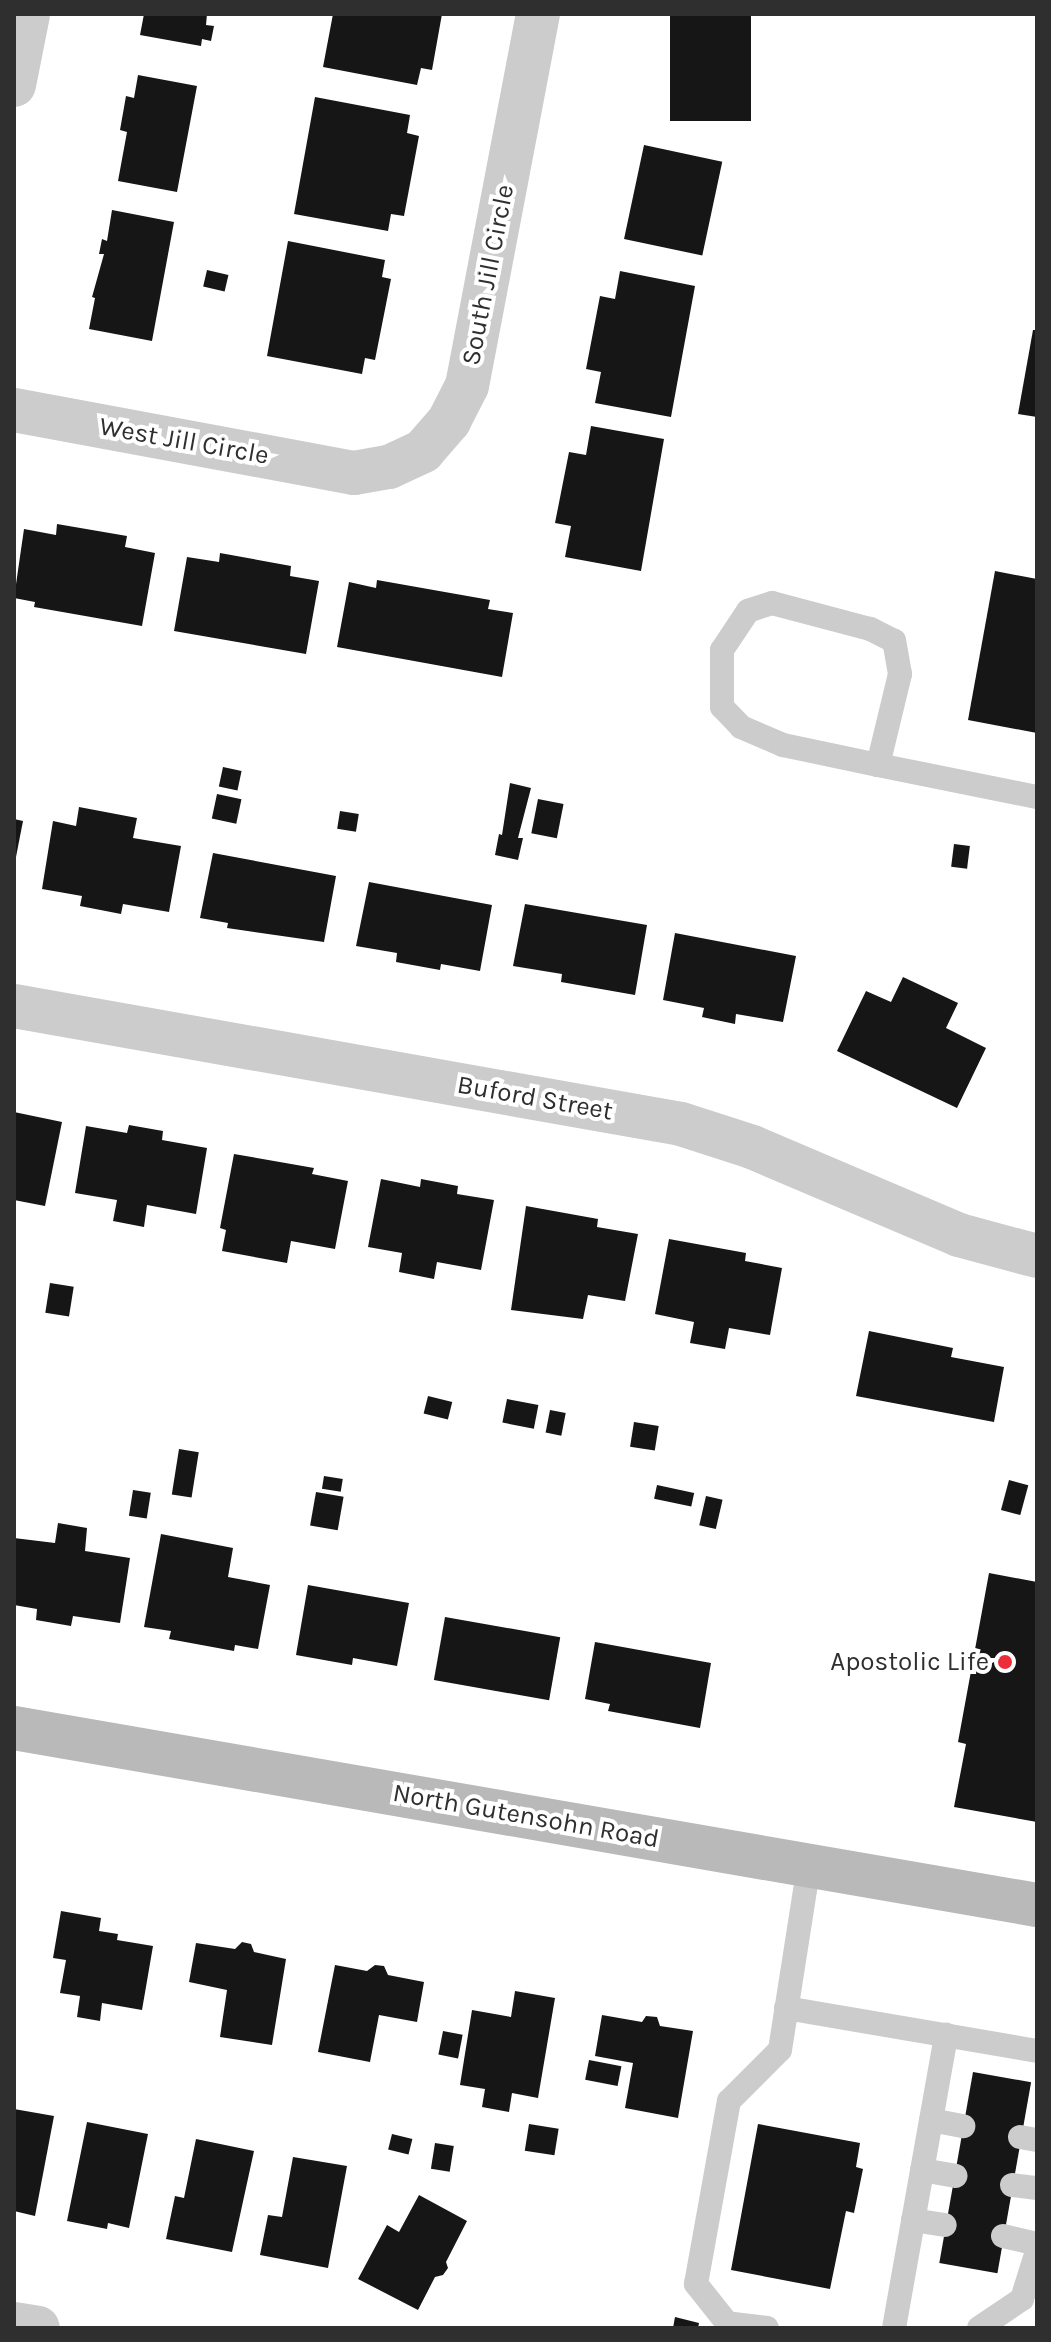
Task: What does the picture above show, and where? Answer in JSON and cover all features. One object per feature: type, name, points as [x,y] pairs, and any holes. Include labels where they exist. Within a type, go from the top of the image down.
[{"type":"street","points":[[14,85],[28,14]]},
{"type":"street","name":"South Jill Circle","points":[[354,473],[389,467],[423,451],[449,421],[467,386],[538,14]]},
{"type":"street","name":"West Jill Circle","points":[[14,410],[354,473]]},
{"type":"street","name":"Buford Street","points":[[14,1006],[681,1124],[752,1147],[959,1235],[1037,1256]]},
{"type":"street","name":"North Gutensohn Road","points":[[14,1728],[1037,1905]]},
{"type":"street","points":[[14,2324],[38,2328]]},
{"type":"lane","points":[[878,765],[900,674],[894,641],[870,629],[772,603],[748,611],[722,650],[722,707],[741,727],[783,745],[878,765],[1037,797]]},
{"type":"lane","points":[[767,2328],[727,2323],[696,2284],[729,2101],[780,2050],[809,1865]]},
{"type":"lane","points":[[786,2008],[1037,2051]]},
{"type":"lane","points":[[894,2328],[946,2035]]},
{"type":"lane","points":[[931,2120],[963,2126]]},
{"type":"lane","points":[[922,2170],[955,2176]]},
{"type":"lane","points":[[1012,2185],[1037,2188]]},
{"type":"lane","points":[[913,2220],[945,2225]]},
{"type":"lane","points":[[1003,2236],[1037,2244]]},
{"type":"lane","points":[[979,2328],[1022,2299],[1037,2251]]},
{"type":"building","points":[[144,14],[207,14],[206,25],[214,26],[211,41],[202,39],[201,46],[140,35]]},
{"type":"building","points":[[333,14],[442,14],[432,70],[421,68],[417,85],[323,67]]},
{"type":"building","points":[[670,14],[751,14],[751,121],[670,121]]},
{"type":"building","points":[[138,75],[197,86],[177,192],[118,181],[127,132],[120,130],[126,96],[134,98]]},
{"type":"building","points":[[315,97],[410,115],[407,133],[419,136],[404,216],[391,214],[388,231],[294,214]]},
{"type":"building","points":[[644,145],[722,162],[702,256],[624,239]]},
{"type":"building","points":[[112,210],[174,222],[152,341],[89,329],[95,298],[92,297],[104,254],[99,254],[102,239],[107,241]]},
{"type":"building","points":[[288,241],[385,260],[382,277],[391,279],[375,360],[365,358],[362,374],[267,356]]},
{"type":"building","points":[[207,270],[228,275],[225,292],[203,287]]},
{"type":"building","points":[[620,271],[695,286],[671,417],[595,403],[601,372],[586,369],[600,296],[615,299]]},
{"type":"building","points":[[1033,330],[1037,330],[1037,417],[1018,414]]},
{"type":"building","points":[[591,426],[664,439],[641,571],[565,557],[571,526],[555,523],[569,452],[586,455]]},
{"type":"building","points":[[57,524],[127,536],[125,547],[155,553],[142,626],[34,607],[35,602],[14,598],[24,529],[56,535]]},
{"type":"building","points":[[220,553],[291,566],[290,576],[319,581],[306,654],[174,631],[187,557],[219,562]]},
{"type":"building","points":[[995,571],[1037,579],[1037,733],[968,720]]},
{"type":"building","points":[[377,580],[490,600],[488,609],[513,613],[502,677],[337,647],[349,582],[376,588]]},
{"type":"building","points":[[223,767],[242,771],[237,791],[219,787]]},
{"type":"building","points":[[510,783],[531,788],[518,838],[523,838],[518,860],[495,855],[499,834],[502,835]]},
{"type":"building","points":[[217,794],[241,799],[236,824],[212,818]]},
{"type":"building","points":[[538,799],[564,804],[557,838],[531,833]]},
{"type":"building","points":[[79,807],[137,818],[133,838],[181,846],[169,912],[123,904],[121,914],[80,906],[82,896],[42,889],[53,821],[76,826]]},
{"type":"building","points":[[340,811],[359,814],[356,832],[337,829]]},
{"type":"building","points":[[14,819],[23,821],[15,862],[14,862]]},
{"type":"building","points":[[954,844],[970,846],[967,869],[951,867]]},
{"type":"building","points":[[213,853],[336,876],[324,942],[227,928],[228,923],[200,918]]},
{"type":"building","points":[[369,882],[492,905],[480,971],[441,964],[440,970],[396,962],[397,953],[356,946]]},
{"type":"building","points":[[525,904],[647,925],[635,995],[561,982],[562,974],[513,966]]},
{"type":"building","points":[[675,933],[796,956],[783,1022],[736,1014],[735,1024],[702,1017],[704,1008],[663,1000]]},
{"type":"building","points":[[903,977],[958,1003],[946,1028],[986,1048],[957,1108],[837,1051],[866,991],[891,1002]]},
{"type":"building","points":[[14,1112],[62,1122],[45,1206],[14,1200]]},
{"type":"building","points":[[129,1125],[163,1131],[162,1140],[207,1148],[196,1214],[147,1205],[144,1227],[113,1221],[117,1200],[75,1193],[86,1126],[127,1133]]},
{"type":"building","points":[[234,1154],[314,1168],[312,1174],[348,1181],[335,1249],[291,1241],[287,1263],[222,1251],[226,1230],[220,1228]]},
{"type":"building","points":[[381,1179],[420,1187],[421,1179],[458,1186],[457,1194],[494,1200],[481,1270],[437,1262],[434,1279],[399,1272],[402,1253],[368,1247]]},
{"type":"building","points":[[526,1206],[598,1219],[597,1227],[638,1234],[625,1301],[588,1295],[583,1319],[511,1310]]},
{"type":"building","points":[[669,1239],[746,1253],[745,1261],[782,1268],[770,1335],[729,1328],[725,1349],[690,1343],[694,1322],[655,1314]]},
{"type":"building","points":[[50,1283],[74,1287],[69,1316],[45,1313]]},
{"type":"building","points":[[869,1331],[953,1348],[951,1357],[1004,1367],[994,1422],[856,1396]]},
{"type":"building","points":[[428,1396],[452,1402],[448,1420],[424,1413]]},
{"type":"building","points":[[507,1399],[538,1405],[534,1429],[502,1423]]},
{"type":"building","points":[[550,1410],[566,1413],[561,1436],[546,1433]]},
{"type":"building","points":[[634,1422],[659,1426],[655,1451],[630,1447]]},
{"type":"building","points":[[179,1449],[199,1452],[192,1498],[172,1494]]},
{"type":"building","points":[[324,1476],[343,1479],[341,1492],[322,1489]]},
{"type":"building","points":[[1009,1480],[1028,1485],[1020,1515],[1001,1510]]},
{"type":"building","points":[[657,1485],[694,1493],[691,1507],[654,1499]]},
{"type":"building","points":[[133,1490],[151,1493],[147,1518],[129,1516]]},
{"type":"building","points":[[316,1492],[344,1497],[338,1530],[310,1525]]},
{"type":"building","points":[[706,1496],[723,1500],[716,1529],[699,1525]]},
{"type":"building","points":[[58,1523],[87,1528],[85,1551],[130,1558],[120,1623],[73,1616],[71,1626],[36,1620],[37,1609],[14,1605],[14,1538],[55,1543]]},
{"type":"building","points":[[161,1534],[233,1548],[228,1577],[270,1585],[258,1649],[235,1645],[234,1651],[169,1639],[171,1631],[144,1627]]},
{"type":"building","name":"Apostolic Life","points":[[989,1573],[1037,1582],[1037,1822],[954,1807],[966,1744],[958,1742]]},
{"type":"building","points":[[308,1585],[409,1603],[397,1666],[353,1658],[352,1665],[296,1655]]},
{"type":"building","points":[[445,1617],[560,1637],[549,1700],[434,1680]]},
{"type":"building","points":[[595,1642],[711,1663],[700,1728],[608,1711],[610,1704],[585,1699]]},
{"type":"building","points":[[61,1911],[101,1918],[99,1931],[118,1934],[117,1940],[153,1946],[142,2010],[102,2003],[100,2021],[77,2017],[80,1996],[60,1993],[66,1960],[53,1958]]},
{"type":"building","points":[[242,1942],[251,1944],[254,1952],[286,1959],[272,2045],[220,2037],[227,1990],[189,1982],[196,1943],[235,1949]]},
{"type":"building","points":[[335,1965],[367,1971],[375,1965],[384,1966],[388,1975],[424,1982],[417,2022],[379,2015],[370,2062],[318,2052]]},
{"type":"building","points":[[515,1991],[555,1998],[538,2098],[512,2093],[509,2112],[482,2107],[485,2089],[460,2085],[472,2010],[511,2017]]},
{"type":"building","points":[[602,2015],[642,2022],[646,2016],[657,2017],[660,2026],[693,2031],[678,2118],[625,2108],[633,2063],[595,2056]]},
{"type":"building","points":[[443,2031],[463,2035],[458,2058],[438,2055]]},
{"type":"building","points":[[589,2060],[621,2066],[618,2086],[585,2080]]},
{"type":"building","points":[[973,2072],[1031,2082],[997,2273],[939,2263]]},
{"type":"building","points":[[14,2109],[54,2116],[35,2216],[14,2211]]},
{"type":"building","points":[[87,2122],[148,2134],[129,2228],[108,2223],[107,2229],[67,2221]]},
{"type":"building","points":[[529,2124],[559,2129],[554,2155],[525,2151]]},
{"type":"building","points":[[758,2124],[860,2143],[856,2167],[863,2169],[854,2213],[846,2211],[830,2289],[731,2270]]},
{"type":"building","points":[[392,2134],[412,2139],[409,2155],[388,2150]]},
{"type":"building","points":[[196,2139],[254,2151],[232,2252],[166,2239],[175,2196],[184,2198]]},
{"type":"building","points":[[435,2143],[454,2146],[450,2172],[431,2169]]},
{"type":"building","points":[[293,2157],[347,2166],[328,2268],[260,2255],[268,2215],[282,2217]]},
{"type":"building","points":[[419,2195],[467,2221],[446,2262],[448,2268],[443,2275],[435,2277],[418,2310],[358,2279],[387,2225],[399,2232]]},
{"type":"building","points":[[675,2317],[699,2323],[698,2328],[673,2328]]},
{"type":"place","name":"Apostolic Life","points":[[1005,1662]]}]
